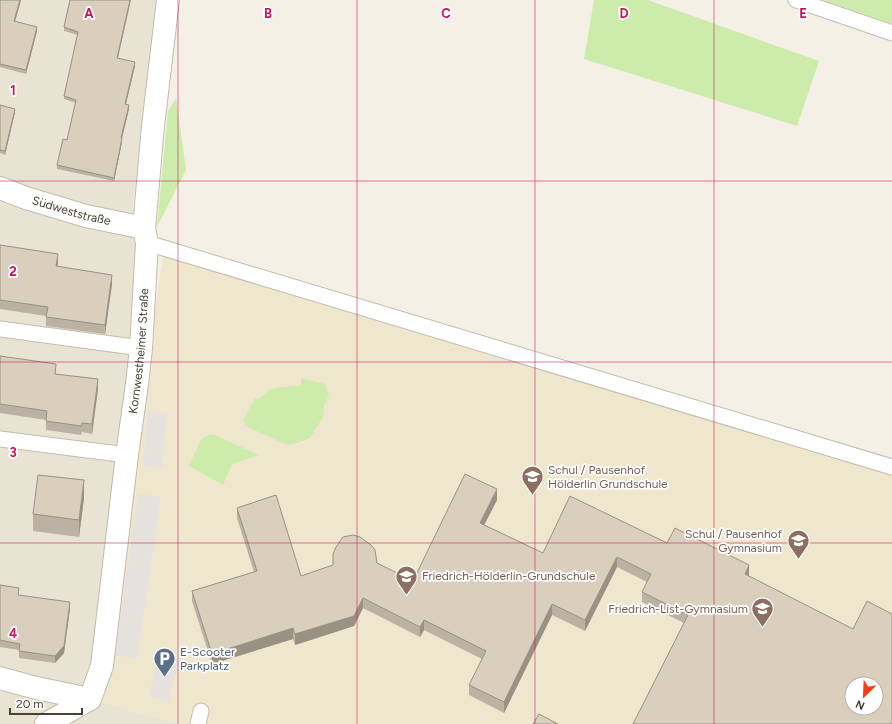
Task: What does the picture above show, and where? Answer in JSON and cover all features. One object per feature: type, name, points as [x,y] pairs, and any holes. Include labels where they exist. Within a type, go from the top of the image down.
[{"type":"street","name":"Kornwestheimer Straße","points":[[90,699],[102,666],[141,348],[145,235],[153,126],[168,0]]},
{"type":"street","name":"Südweststraße","points":[[0,188],[26,198],[145,235]]},
{"type":"street","points":[[0,678],[36,688],[90,699]]},
{"type":"street","points":[[46,724],[90,699]]},
{"type":"lane","points":[[796,0],[892,33]]},
{"type":"lane","points":[[145,235],[892,467]]},
{"type":"lane","points":[[0,329],[141,348]]},
{"type":"lane","points":[[0,439],[127,455]]},
{"type":"shaded area","points":[[0,0],[160,0],[133,206],[138,251],[137,384],[90,699],[180,724],[0,724]]},
{"type":"shaded area","points":[[163,256],[892,474],[892,724],[180,724],[90,699],[102,666]]},
{"type":"shaded area","points":[[148,412],[167,413],[162,468],[143,466]]},
{"type":"shaded area","points":[[138,494],[161,497],[137,659],[115,655]]},
{"type":"shaded area","name":"E-Scooter Parkplatz","points":[[160,657],[179,662],[168,702],[148,696]]},
{"type":"green space","points":[[594,0],[648,0],[819,61],[797,126],[584,59]]},
{"type":"green space","points":[[823,0],[892,0],[892,24]]},
{"type":"green space","points":[[176,98],[186,170],[157,227],[168,111]]},
{"type":"green space","points":[[301,378],[325,384],[329,395],[324,405],[323,417],[310,438],[287,445],[250,428],[243,421],[255,398],[259,399],[270,389],[301,385]]},
{"type":"green space","points":[[213,434],[259,455],[232,464],[223,485],[189,466],[202,438]]},
{"type":"building","points":[[0,0],[20,0],[14,21],[37,27],[26,70],[0,64]]},
{"type":"building","points":[[70,0],[130,0],[117,58],[135,62],[125,104],[129,105],[114,178],[57,165],[63,139],[67,140],[76,100],[64,96],[78,32],[64,27]]},
{"type":"building","points":[[0,105],[15,109],[5,151],[0,150]]},
{"type":"building","points":[[0,245],[58,254],[56,266],[112,275],[105,325],[46,317],[48,307],[0,300]]},
{"type":"building","points":[[0,356],[56,364],[55,374],[98,379],[92,424],[82,423],[81,426],[46,421],[47,411],[0,404]]},
{"type":"building","points":[[465,474],[497,489],[480,523],[543,553],[570,496],[667,543],[675,528],[749,565],[745,574],[853,629],[867,601],[892,614],[892,724],[633,724],[688,615],[642,592],[651,574],[617,557],[585,620],[552,604],[504,702],[469,685],[486,651],[424,620],[420,627],[363,598],[354,616],[295,634],[293,628],[212,654],[192,591],[257,571],[237,508],[276,495],[301,576],[333,565],[333,554],[336,547],[343,537],[353,535],[360,537],[371,545],[375,550],[377,563],[413,581]]},
{"type":"building","points":[[38,475],[84,480],[79,520],[33,514]]},
{"type":"building","points":[[0,585],[19,588],[18,595],[70,602],[64,646],[55,656],[19,651],[20,644],[0,640]]},
{"type":"building","points":[[539,714],[558,724],[533,724]]},
{"type":"place","name":"Schul / Pausenhof Hölderlin Grundschule","points":[[533,496]]},
{"type":"place","name":"Schul / Pausenhof Gymnasium","points":[[798,560]]},
{"type":"place","name":"Friedrich-Hölderlin-Grundschule","points":[[406,596]]},
{"type":"place","name":"Friedrich-List-Gymnasium","points":[[763,628]]},
{"type":"place","name":"E-Scooter Parkplatz","points":[[164,678]]}]
